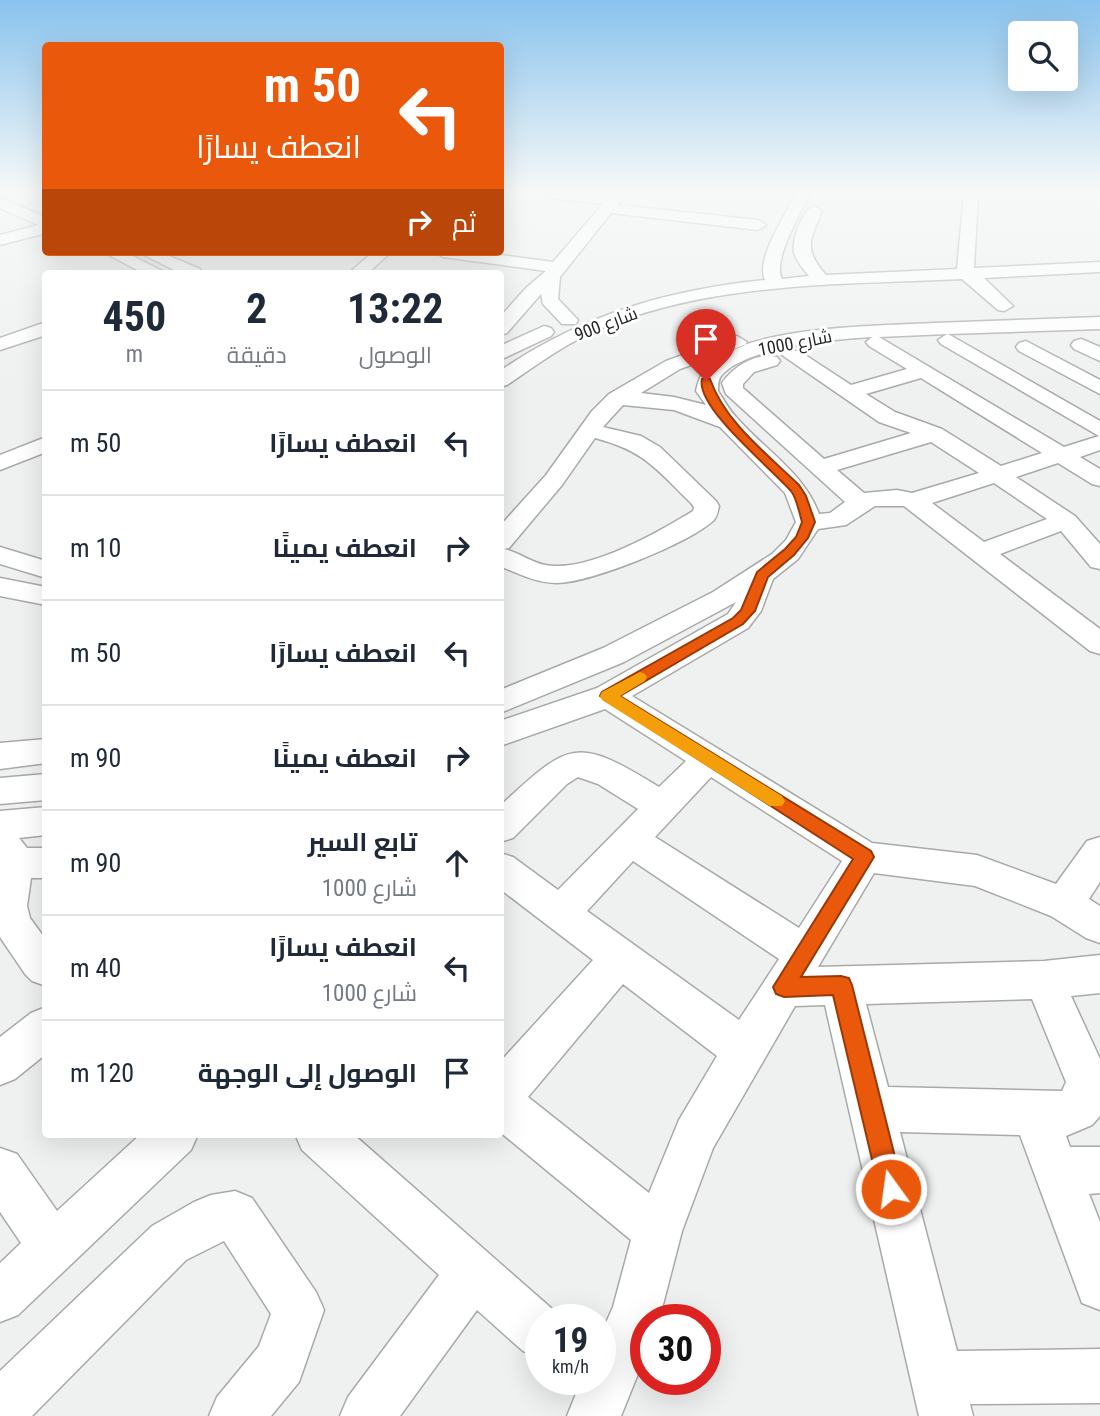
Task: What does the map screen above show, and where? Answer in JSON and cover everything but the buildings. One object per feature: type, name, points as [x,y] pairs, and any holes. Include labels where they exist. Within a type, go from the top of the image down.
[{"type":"street","points":[[129,260],[151,270]]},
{"type":"street","points":[[164,260],[187,270]]},
{"type":"street","points":[[363,270],[382,260]]},
{"type":"street","points":[[488,260],[554,272]]},
{"type":"street","points":[[504,324],[564,260]]},
{"type":"street","points":[[771,260],[773,278]]},
{"type":"street","points":[[806,260],[816,275]]},
{"type":"street","points":[[973,260],[976,270],[1004,306]]},
{"type":"street","name":"شارع 900","points":[[976,270],[1064,260]]},
{"type":"street","name":"شارع 900","points":[[504,352],[569,320],[668,290],[816,275],[1100,267]]},
{"type":"street","points":[[554,272],[549,300],[569,320]]},
{"type":"street","name":"شارع 900","points":[[504,378],[549,347],[600,324],[667,303],[773,278]]},
{"type":"street","name":"شارع 1000","points":[[504,537],[554,480],[589,430],[617,399],[643,381],[696,355],[727,344],[785,331],[843,324],[1100,314]]},
{"type":"street","name":"شارع 1000","points":[[809,522],[800,496],[794,488],[728,422],[707,391],[706,381],[714,368],[761,347],[858,332],[1100,323]]},
{"type":"street","points":[[6,337],[42,329]]},
{"type":"street","points":[[957,345],[1100,334]]},
{"type":"street","points":[[876,342],[1100,479]]},
{"type":"street","points":[[860,503],[733,390],[736,377],[747,368],[792,355],[876,342],[1026,347],[1090,344],[1100,355]]},
{"type":"street","points":[[957,345],[1100,430]]},
{"type":"street","points":[[1026,347],[1100,388]]},
{"type":"street","points":[[792,355],[887,417],[934,435],[998,475],[1066,521],[1100,561]]},
{"type":"street","points":[[848,392],[924,371]]},
{"type":"street","points":[[617,399],[665,401],[709,413],[728,422]]},
{"type":"street","points":[[504,558],[543,573],[577,572],[607,564],[704,515],[706,506],[700,498],[652,452],[633,441],[589,430]]},
{"type":"street","points":[[0,449],[42,431]]},
{"type":"street","points":[[820,467],[934,435]]},
{"type":"street","points":[[913,501],[1100,443]]},
{"type":"street","points":[[0,463],[42,446]]},
{"type":"street","points":[[504,700],[620,652],[704,609],[761,575],[790,552],[802,538],[809,522],[837,520],[860,503],[897,497],[913,501],[1100,644]]},
{"type":"street","points":[[982,552],[1066,521]]},
{"type":"street","points":[[0,555],[42,569]]},
{"type":"street","points":[[504,733],[608,696],[738,621],[747,611],[761,575]]},
{"type":"street","points":[[0,587],[13,592],[42,596]]},
{"type":"street","points":[[608,696],[865,857],[978,871],[1064,904],[1100,926]]},
{"type":"street","points":[[0,756],[42,751]]},
{"type":"street","points":[[560,913],[708,759]]},
{"type":"street","points":[[504,824],[565,768],[579,764],[595,767],[662,806]]},
{"type":"street","points":[[0,791],[42,787]]},
{"type":"street","points":[[0,825],[42,821]]},
{"type":"street","points":[[629,840],[794,971],[841,985],[1044,980],[1100,974]]},
{"type":"street","points":[[1064,904],[1100,852]]},
{"type":"street","points":[[21,856],[8,898],[8,934],[25,945],[42,964]]},
{"type":"street","points":[[597,1396],[638,1308],[658,1231],[695,1136],[744,1050],[865,857]]},
{"type":"street","points":[[504,871],[744,1050]]},
{"type":"street","points":[[504,1090],[620,958]]},
{"type":"street","points":[[871,1109],[1065,1114],[1076,1111],[1084,1104],[1088,1094],[1083,1070],[1044,980]]},
{"type":"street","points":[[841,985],[941,1397],[1100,1376]]},
{"type":"street","points":[[0,1064],[42,1030]]},
{"type":"street","points":[[504,1106],[658,1231]]},
{"type":"street","points":[[1034,1113],[1078,1170],[1100,1285]]},
{"type":"street","points":[[0,1297],[171,1138]]},
{"type":"street","points":[[322,1138],[525,1319]]},
{"type":"street","points":[[0,1171],[54,1248]]},
{"type":"street","points":[[0,1409],[169,1243],[211,1219],[235,1215],[298,1310],[280,1363],[236,1416]]},
{"type":"street","points":[[367,1416],[473,1272]]},
{"type":"slow traffic","points":[[640,677],[608,696],[776,801]]},
{"type":"route","points":[[706,381],[707,391],[728,422],[800,496],[809,522],[802,538],[790,552],[761,575],[747,611],[738,621],[608,696],[865,857],[784,987],[841,985],[891,1189]]}]
